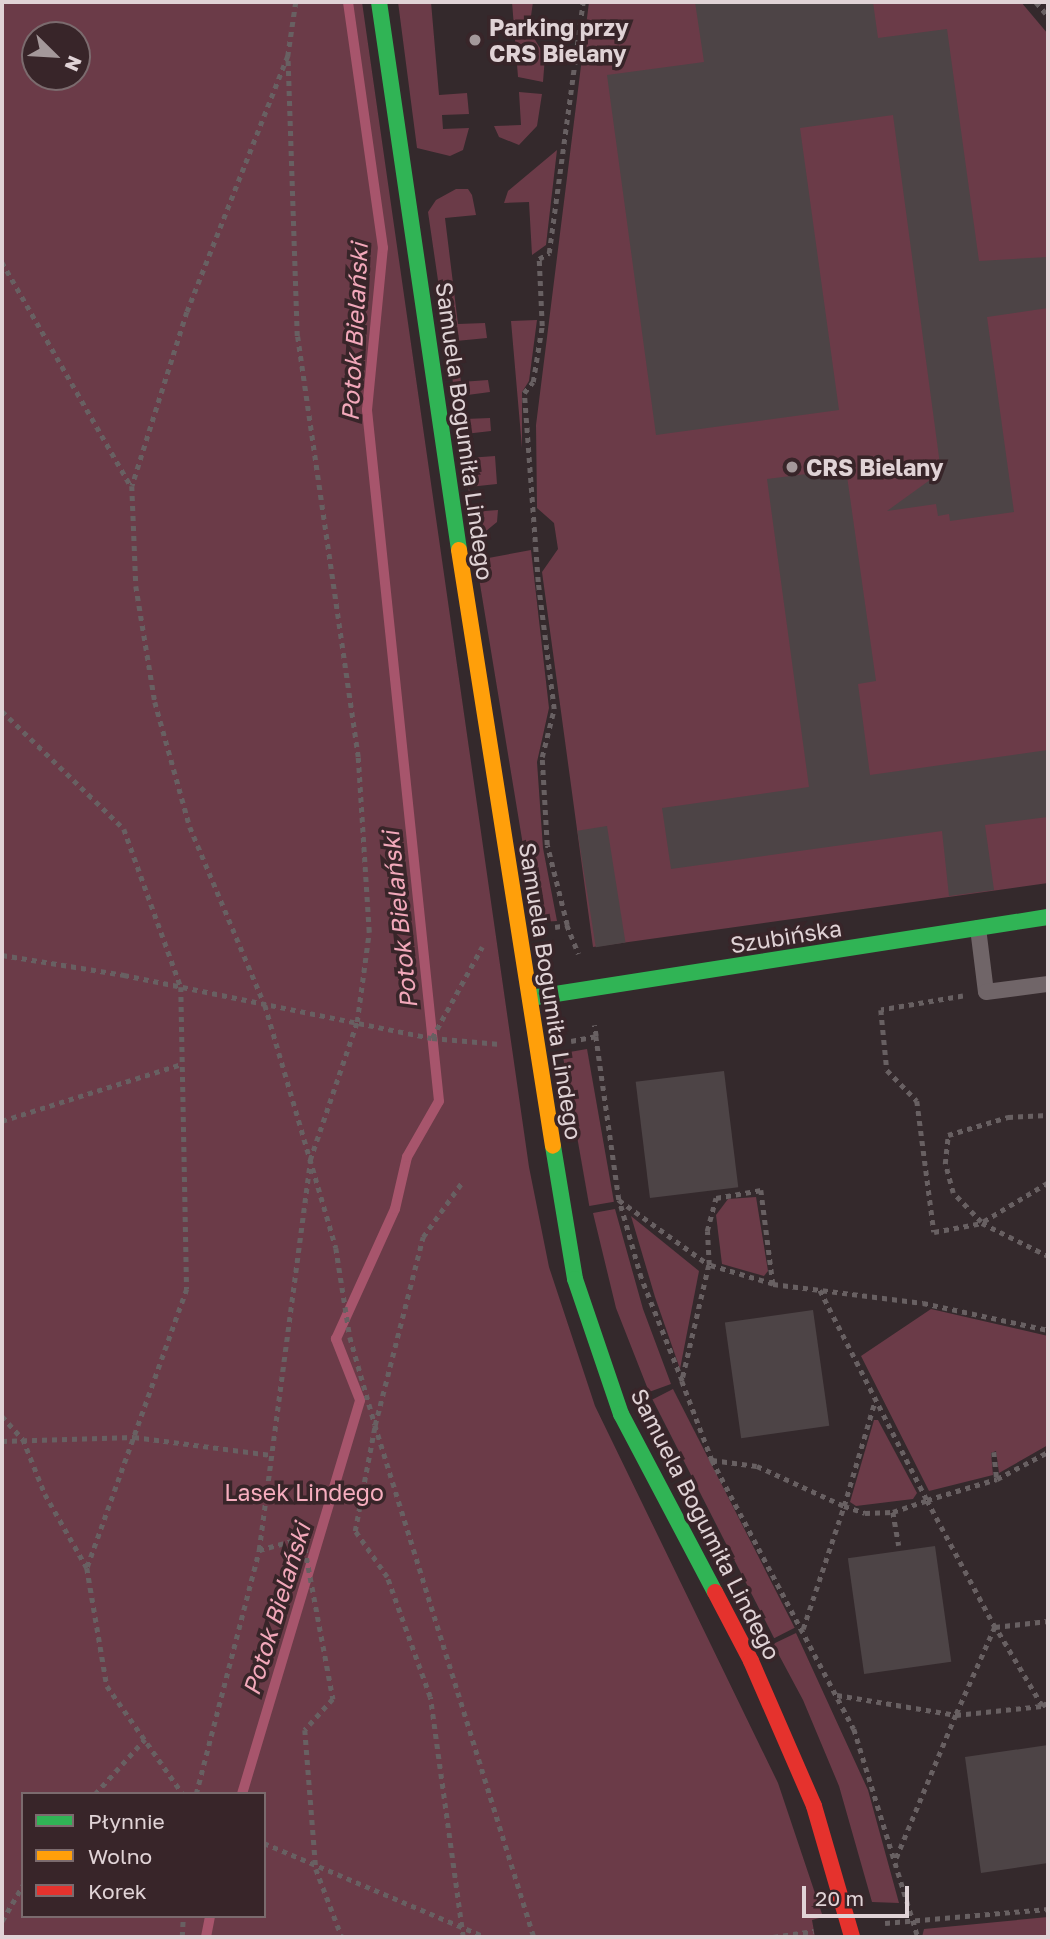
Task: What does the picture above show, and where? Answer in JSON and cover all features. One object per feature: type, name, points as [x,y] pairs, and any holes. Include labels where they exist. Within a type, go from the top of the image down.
[{"type":"street","name":"Samuela Bogumiła Lindego","points":[[379,2],[569,1251],[589,1328],[643,1462],[751,1661],[824,1831],[851,1932]]},
{"type":"street","name":"Szubińska","points":[[530,998],[1048,916]]},
{"type":"lane","points":[[978,928],[986,992],[1048,984]]},
{"type":"path","points":[[197,1792],[259,1550],[310,1160],[357,1022],[369,932],[358,757],[298,336],[288,56],[296,2]]},
{"type":"path","points":[[567,925],[547,845],[542,757],[554,709],[538,582],[524,393],[533,382],[542,326],[538,259],[549,253],[583,2]]},
{"type":"path","points":[[1036,2],[1048,16]]},
{"type":"path","points":[[288,56],[187,312],[132,486],[136,586],[155,702],[190,827],[265,1005],[336,1248],[350,1337],[375,1425],[534,1937]]},
{"type":"path","points":[[2,262],[132,486]]},
{"type":"path","points":[[2,711],[124,829],[181,987],[187,1289],[87,1568]]},
{"type":"path","points":[[2,956],[181,987],[432,1038],[537,1046]]},
{"type":"path","points":[[986,992],[881,1010],[887,1070],[917,1101],[933,1232],[982,1223],[1048,1182]]},
{"type":"path","points":[[596,1036],[620,1200],[641,1278],[712,1460],[854,1729],[918,1937]]},
{"type":"path","points":[[2,1121],[182,1064]]},
{"type":"path","points":[[1048,1115],[1008,1117],[948,1135],[945,1164],[953,1193],[982,1223],[1048,1256]]},
{"type":"path","points":[[463,1181],[423,1237],[375,1425],[355,1531],[387,1577],[430,1697],[463,1937]]},
{"type":"path","points":[[682,1381],[709,1265],[708,1231],[716,1198],[761,1191],[773,1284]]},
{"type":"path","points":[[620,1200],[709,1265],[773,1284],[923,1303],[1048,1330]]},
{"type":"path","points":[[820,1290],[927,1500],[995,1627],[1042,1706]]},
{"type":"path","points":[[802,1630],[844,1506],[875,1400]]},
{"type":"path","points":[[2,1416],[23,1439],[45,1494],[87,1568],[107,1686],[182,1792]]},
{"type":"path","points":[[2,1441],[134,1437],[271,1455]]},
{"type":"path","points":[[994,1452],[998,1479]]},
{"type":"path","points":[[712,1460],[757,1466],[865,1513],[893,1512],[998,1479],[1048,1452]]},
{"type":"path","points":[[893,1512],[899,1545]]},
{"type":"path","points":[[259,1550],[303,1538],[309,1565],[333,1699],[305,1730],[316,1868],[342,1937]]},
{"type":"path","points":[[995,1627],[1048,1621]]},
{"type":"path","points":[[896,1859],[995,1627]]},
{"type":"path","points":[[836,1695],[956,1714],[1042,1706],[1048,1702]]},
{"type":"path","points":[[97,1792],[145,1739]]},
{"type":"path","points":[[266,1844],[316,1868],[485,1937]]},
{"type":"path","points":[[2,1921],[21,1888]]},
{"type":"path","points":[[851,1932],[915,1921],[1048,1909]]},
{"type":"path","points":[[182,1937],[183,1918]]},
{"type":"green space","name":"Lasek Lindego","points":[[2,2],[362,2],[529,1167],[549,1267],[595,1406],[778,1783],[823,1917],[812,1920],[815,1937],[2,1937]]},
{"type":"green space","points":[[398,2],[431,2],[439,95],[467,93],[469,114],[442,115],[443,129],[469,128],[463,150],[450,156],[417,148]]},
{"type":"green space","points":[[512,2],[533,2],[529,30],[545,56],[543,82],[518,77]]},
{"type":"green space","name":"CRS Bielany","points":[[589,2],[1021,2],[1048,34],[1048,883],[593,947],[542,572],[558,549],[554,523],[537,508],[536,425]]},
{"type":"green space","points":[[519,92],[542,94],[537,126],[519,145],[499,137],[494,126],[521,125]]},
{"type":"green space","points":[[557,150],[546,245],[532,255],[529,202],[504,203],[508,191]]},
{"type":"green space","points":[[456,189],[468,189],[476,215],[445,218],[458,324],[485,323],[487,338],[456,341],[461,382],[488,380],[490,392],[460,396],[465,419],[490,418],[491,431],[465,434],[468,458],[495,456],[497,484],[469,487],[472,512],[498,510],[497,522],[486,531],[474,527],[428,212],[436,200]]},
{"type":"green space","points":[[537,320],[529,381],[522,392],[522,448],[511,321]]},
{"type":"green space","points":[[531,550],[549,708],[537,762],[543,848],[557,921],[540,922],[533,906],[477,566],[483,559]]},
{"type":"green space","points":[[587,1049],[614,1202],[589,1206],[562,1053]]},
{"type":"green space","points":[[756,1197],[768,1271],[764,1276],[722,1264],[716,1215],[728,1199]]},
{"type":"green space","points":[[615,1209],[643,1309],[671,1384],[649,1392],[616,1308],[593,1213]]},
{"type":"green space","points":[[631,1216],[699,1271],[680,1369],[655,1297]]},
{"type":"green space","points":[[931,1309],[1048,1336],[1048,1445],[999,1473],[996,1451],[991,1453],[993,1475],[929,1491],[861,1356]]},
{"type":"green space","points":[[673,1389],[795,1628],[774,1638],[653,1399]]},
{"type":"green space","points":[[874,1420],[878,1420],[917,1493],[913,1499],[856,1506],[850,1502]]},
{"type":"green space","points":[[796,1633],[868,1790],[899,1903],[872,1902],[839,1786],[803,1700],[773,1644]]},
{"type":"green space","points":[[1048,1917],[1048,1937],[922,1937],[924,1929]]},
{"type":"building","points":[[695,2],[873,2],[878,38],[947,29],[979,261],[1048,257],[1048,308],[987,317],[1014,512],[950,521],[949,514],[938,516],[936,504],[887,511],[941,472],[893,115],[800,128],[839,410],[656,435],[607,75],[704,62]]},
{"type":"building","points":[[846,469],[876,681],[858,684],[870,775],[1048,750],[1048,817],[985,825],[994,890],[949,896],[942,831],[671,869],[662,808],[809,787],[767,479]]},
{"type":"building","points":[[607,826],[625,943],[596,947],[577,831]]},
{"type":"building","points":[[724,1071],[738,1187],[650,1198],[636,1082]]},
{"type":"building","points":[[813,1310],[829,1426],[741,1438],[725,1322]]},
{"type":"building","points":[[935,1546],[951,1662],[864,1674],[848,1558]]},
{"type":"building","points":[[1048,1745],[1048,1863],[981,1873],[965,1757]]},
{"type":"waterway","name":"Potok Bielański","points":[[243,1792],[360,1400],[336,1339],[395,1209],[407,1157],[439,1101],[367,410],[383,248],[348,2]]},
{"type":"waterway","name":"Potok Bielański","points":[[206,1937],[210,1918]]},
{"type":"traffic: fast","points":[[379,2],[459,550]]},
{"type":"traffic: fast","points":[[530,998],[1048,917]]},
{"type":"traffic: fast","points":[[553,1146],[575,1279],[621,1414],[715,1592]]},
{"type":"traffic: slow","points":[[459,550],[553,1146]]},
{"type":"traffic: jam","points":[[715,1592],[751,1661],[814,1806],[852,1937]]},
{"type":"place","name":"Parking przy CRS Bielany","points":[[475,40]]},
{"type":"place","name":"CRS Bielany","points":[[792,467]]}]
